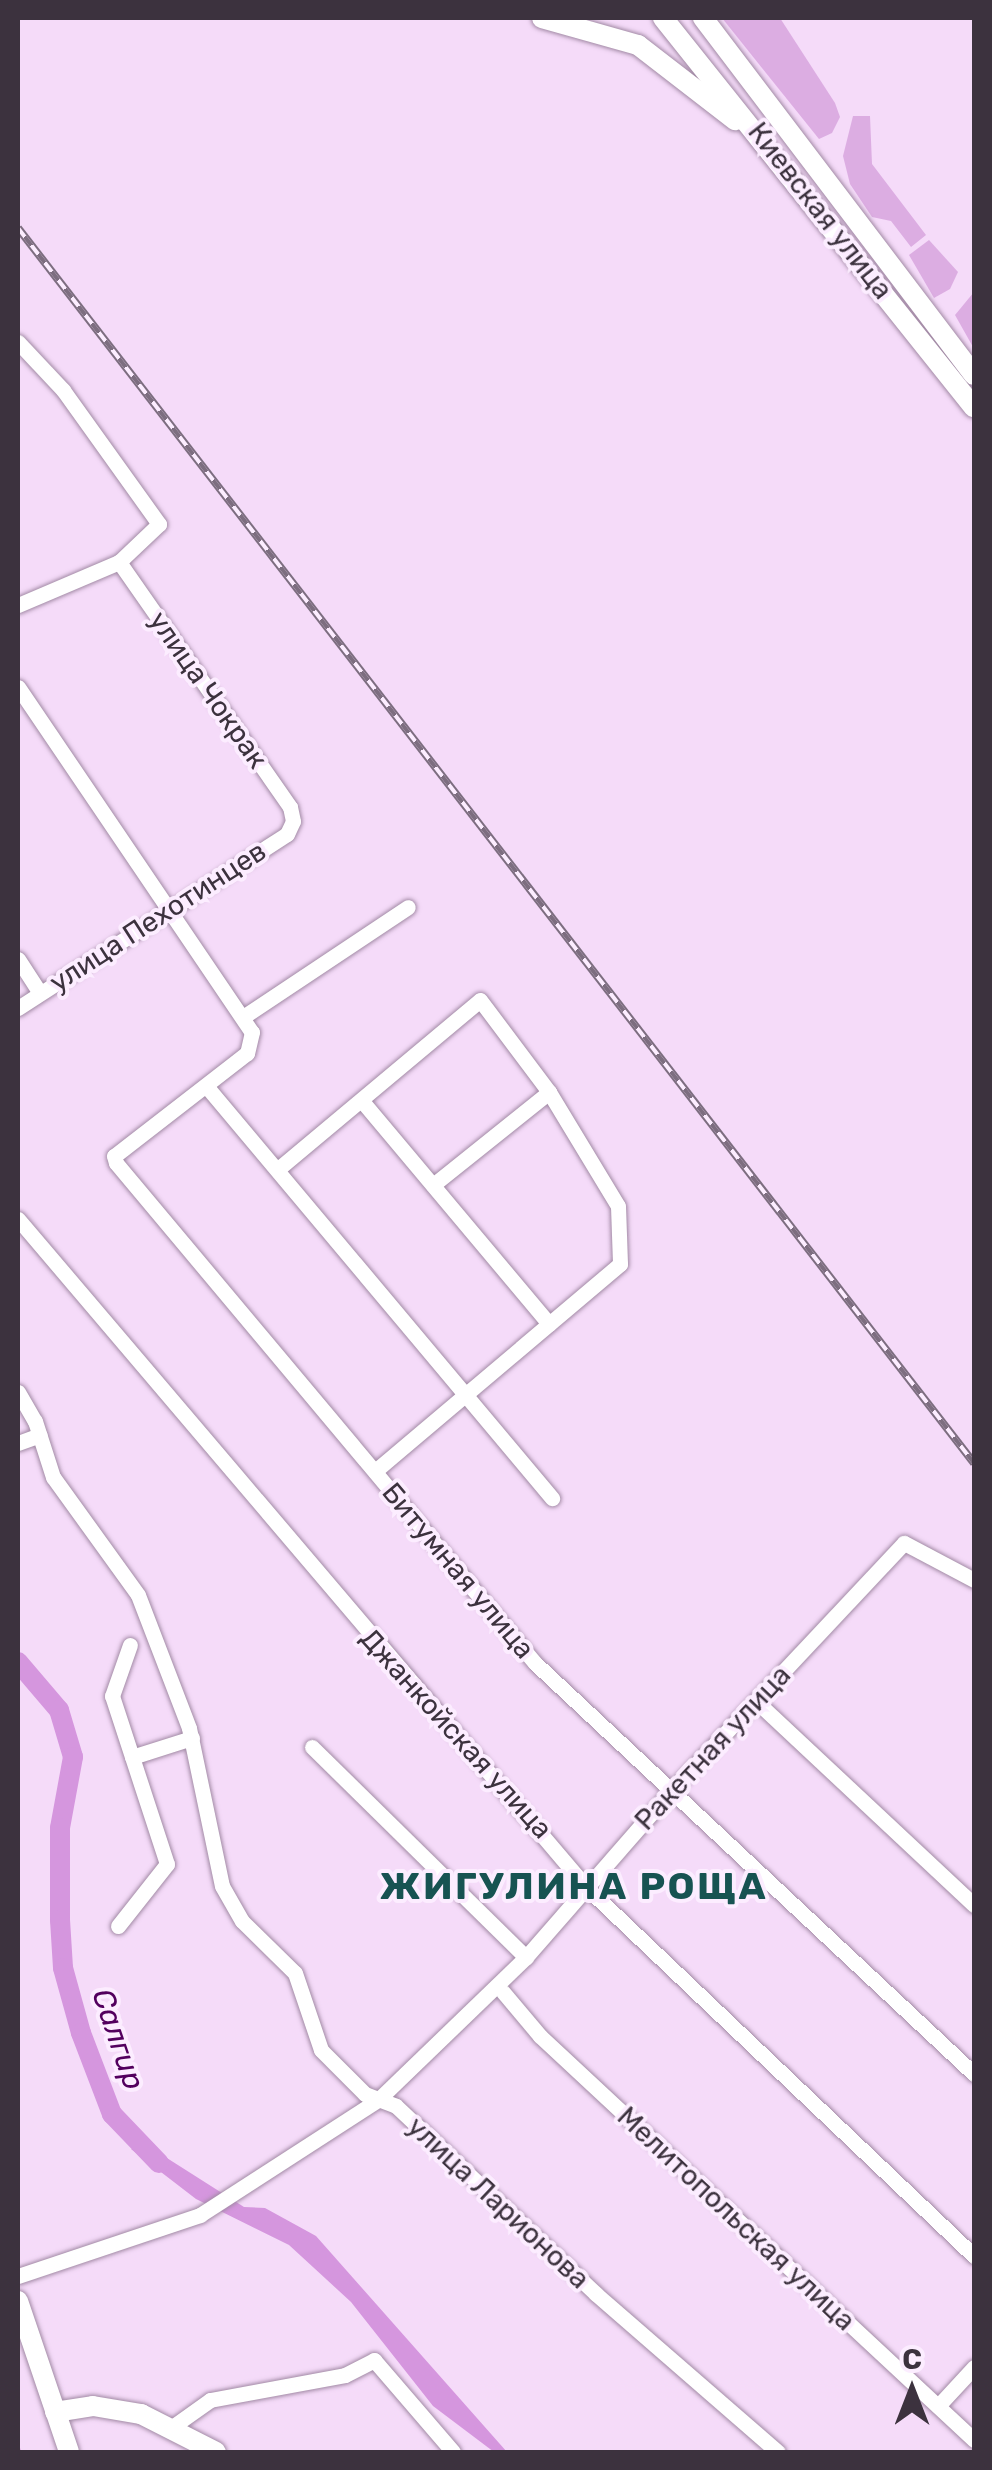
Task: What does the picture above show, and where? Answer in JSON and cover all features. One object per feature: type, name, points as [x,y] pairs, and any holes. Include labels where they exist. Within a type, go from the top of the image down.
[{"type":"main road","points":[[542,18],[616,35],[654,54],[791,172]]},
{"type":"main road","name":"Киевская улица","points":[[663,18],[924,326],[974,375]]},
{"type":"main road","name":"Киевская улица","points":[[702,18],[924,326],[974,407]]},
{"type":"main road","points":[[18,2302],[69,2452]]},
{"type":"main road","points":[[55,2412],[111,2408],[175,2426],[216,2452]]},
{"type":"street","points":[[18,342],[64,390],[156,515],[156,532],[119,562],[18,605]]},
{"type":"street","name":"улица Чокрак","points":[[119,562],[290,807],[293,821]]},
{"type":"street","points":[[18,687],[165,909],[242,1017],[408,907]]},
{"type":"street","name":"улица Пехотинцев","points":[[18,1008],[165,909],[287,834],[293,821]]},
{"type":"street","points":[[18,959],[40,993]]},
{"type":"street","points":[[278,1169],[477,1000],[487,1004],[548,1092],[618,1206],[624,1252],[620,1264],[375,1471]]},
{"type":"street","name":"Битумная улица","points":[[242,1017],[252,1039],[247,1053],[114,1160],[535,1663],[974,2074]]},
{"type":"street","points":[[207,1088],[552,1498]]},
{"type":"street","points":[[433,1185],[548,1092]]},
{"type":"street","points":[[362,1101],[549,1324]]},
{"type":"street","name":"Джанкойская улица","points":[[18,1219],[587,1888],[974,2256]]},
{"type":"street","name":"улица Ларионова","points":[[18,1392],[40,1435],[53,1477],[138,1595],[192,1738],[222,1886],[242,1921],[295,1972],[320,2050],[365,2094],[396,2106],[596,2294],[778,2452]]},
{"type":"street","points":[[18,1443],[40,1435]]},
{"type":"street","name":"Ракетная улица","points":[[18,2276],[200,2215],[380,2099],[495,1995],[671,1790],[904,1542],[974,1580]]},
{"type":"street","points":[[118,1926],[168,1864],[112,1696],[130,1645]]},
{"type":"street","points":[[757,1702],[974,1905]]},
{"type":"street","points":[[132,1757],[192,1738]]},
{"type":"street","points":[[312,1747],[526,1957]]},
{"type":"street","name":"Мелитопольская улица","points":[[495,1995],[974,2440]]},
{"type":"street","points":[[175,2426],[210,2400],[346,2375],[374,2360],[446,2450]]},
{"type":"street","points":[[938,2406],[974,2367]]},
{"type":"shaded area","points":[[722,18],[780,18],[835,103],[840,117],[832,133],[819,139]]},
{"type":"shaded area","points":[[853,116],[870,116],[872,164],[926,235],[911,247],[891,221],[872,217],[850,184],[843,156]]},
{"type":"shaded area","points":[[929,240],[958,272],[950,289],[934,298],[909,255]]},
{"type":"shaded area","points":[[974,292],[974,347],[973,347],[955,315]]},
{"type":"shaded area","points":[[148,2146],[244,2207],[265,2208],[316,2236],[507,2452],[494,2452],[433,2406],[351,2302],[289,2245],[196,2199],[131,2149]]},
{"type":"waterway","name":"Салгир","points":[[18,1662],[59,1710],[73,1757],[60,1828],[60,1920],[63,1968],[81,2033],[112,2114],[159,2163]]},
{"type":"waterway","points":[[18,2448],[19,2452]]},
{"type":"railway","points":[[18,228],[974,1463]]},
{"type":"district","name":"ЖИГУЛИНА РОЩА","points":[[574,1887]]}]
